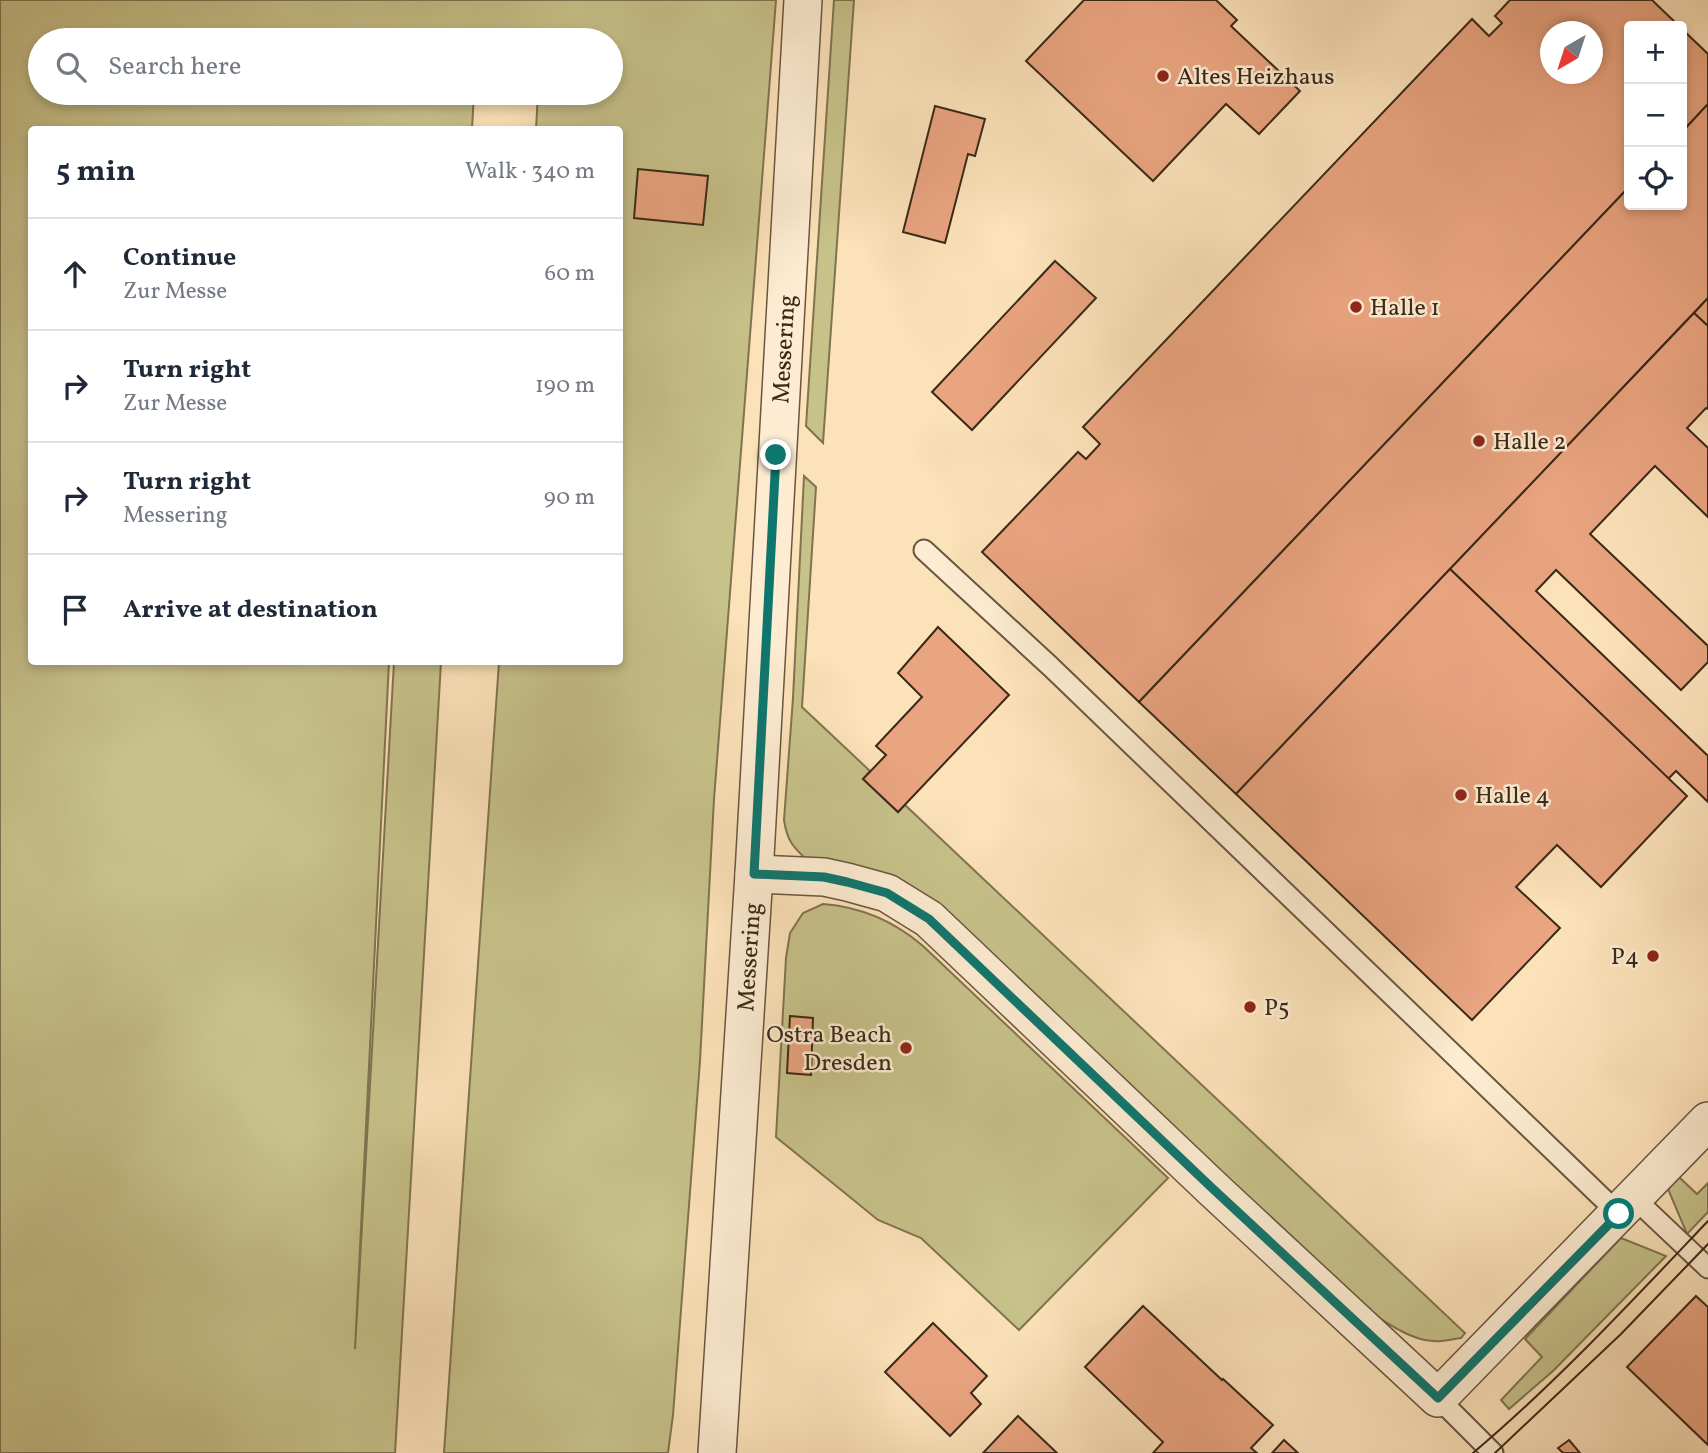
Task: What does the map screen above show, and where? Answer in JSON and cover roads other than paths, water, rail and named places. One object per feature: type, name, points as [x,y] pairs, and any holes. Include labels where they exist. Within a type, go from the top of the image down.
[{"type":"street","name":"Messering","points":[[717,1453],[754,874],[803,0]]},
{"type":"street","points":[[754,874],[824,877],[847,882],[887,893],[929,919],[1438,1398],[1708,1121]]},
{"type":"lane","points":[[924,550],[1626,1206],[1708,1268]]},
{"type":"lane","points":[[1438,1398],[1493,1453]]},
{"type":"tram line","points":[[1473,1453],[1564,1369],[1708,1221]]},
{"type":"tram line","points":[[1495,1453],[1621,1334],[1708,1244]]},
{"type":"place","name":"Altes Heizhaus","points":[[1163,76]]},
{"type":"place","name":"Halle 1","points":[[1356,307]]},
{"type":"place","name":"Halle 2","points":[[1479,441]]},
{"type":"place","name":"Halle 4","points":[[1461,795]]},
{"type":"place","name":"P4","points":[[1653,956]]},
{"type":"place","name":"P5","points":[[1250,1007]]},
{"type":"place","name":"Ostra Beach Dresden","points":[[906,1048]]}]
